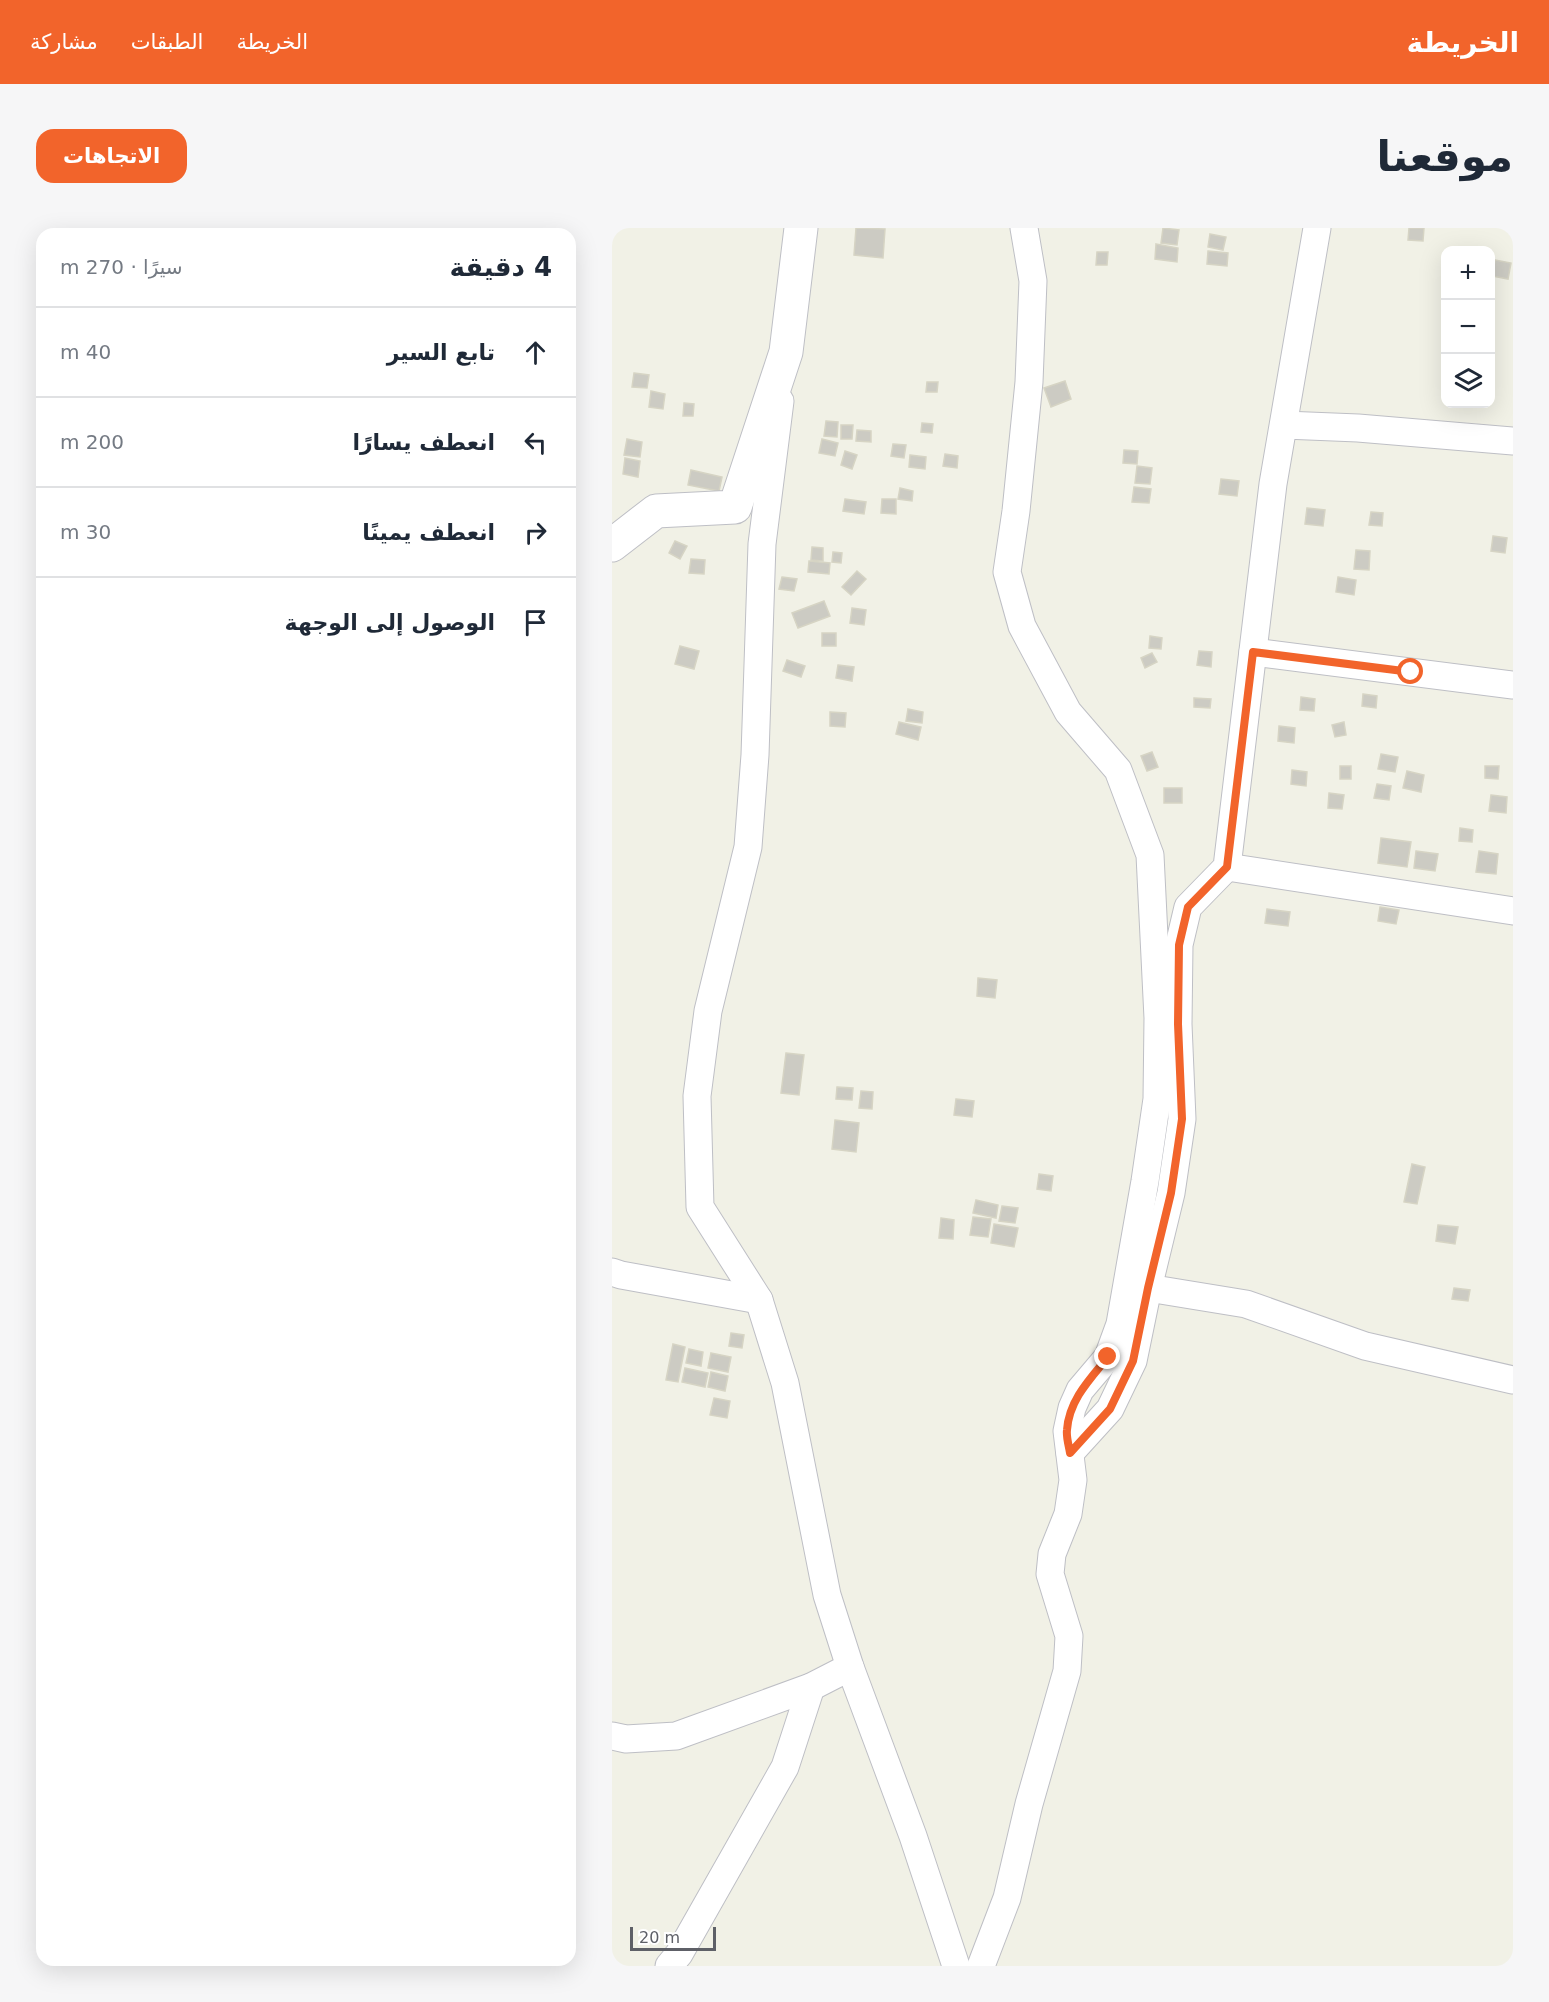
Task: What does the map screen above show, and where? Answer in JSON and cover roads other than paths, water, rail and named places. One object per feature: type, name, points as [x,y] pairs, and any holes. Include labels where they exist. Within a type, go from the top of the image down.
[{"type":"street","points":[[801,228],[762,544],[755,755],[748,847],[708,1011],[697,1096],[700,1207],[759,1300],[785,1383],[826,1595],[850,1667],[913,1836],[956,1966]]},
{"type":"street","points":[[981,1966],[1007,1898],[1029,1804],[1067,1671],[1069,1636],[1050,1574],[1052,1554],[1068,1514],[1073,1480],[1067,1431],[1072,1408],[1080,1390],[1108,1357],[1120,1324],[1157,1099],[1158,1018],[1150,855],[1118,770],[1068,712],[1022,626],[1006,572],[1016,511],[1029,382],[1033,281],[1024,228]]},
{"type":"street","points":[[1070,1453],[1110,1409],[1133,1361],[1171,1193],[1182,1119],[1178,1024],[1179,945],[1188,907],[1227,867],[1274,484],[1317,228]]},
{"type":"street","points":[[612,545],[656,511],[735,507],[786,352]]},
{"type":"street","points":[[1284,425],[1359,428],[1513,441]]},
{"type":"street","points":[[1253,652],[1513,686]]},
{"type":"street","points":[[1227,867],[1513,912]]},
{"type":"street","points":[[612,1272],[759,1300]]},
{"type":"street","points":[[1148,1288],[1246,1304],[1365,1346],[1513,1380]]},
{"type":"street","points":[[612,1736],[626,1739],[676,1736],[811,1688],[850,1667]]},
{"type":"street","points":[[669,1966],[679,1954],[785,1767],[811,1688]]}]
